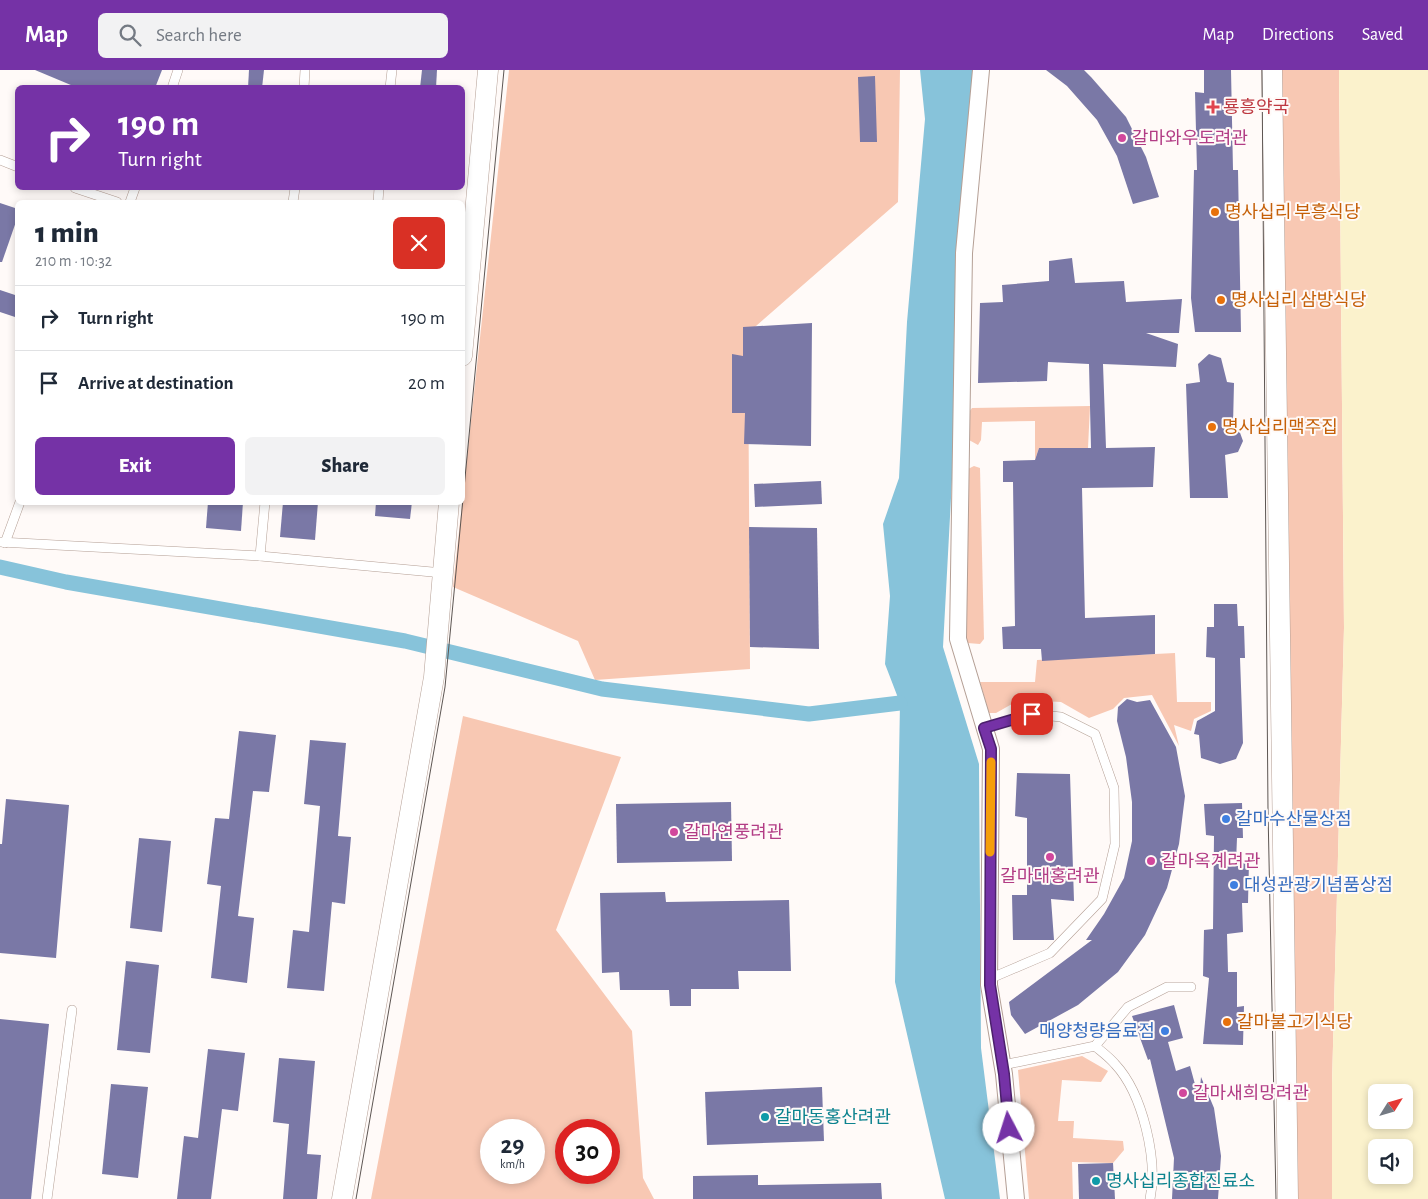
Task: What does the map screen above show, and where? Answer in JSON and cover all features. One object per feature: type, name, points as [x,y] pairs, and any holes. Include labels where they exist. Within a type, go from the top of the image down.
[{"type":"street","points":[[465,300],[468,244],[488,70]]},
{"type":"street","points":[[980,70],[964,253],[958,639],[991,749],[989,979],[1003,1065],[1016,1199]]},
{"type":"street","points":[[1272,70],[1288,1199]]},
{"type":"street","points":[[342,1199],[434,677],[449,505]]},
{"type":"lane","points":[[173,85],[178,70]]},
{"type":"lane","points":[[304,85],[305,70]]},
{"type":"lane","points":[[390,85],[392,70]]},
{"type":"lane","points":[[0,160],[15,166]]},
{"type":"lane","points":[[81,190],[111,200]]},
{"type":"lane","points":[[19,505],[3,542],[260,556],[443,574]]},
{"type":"lane","points":[[260,556],[265,505]]},
{"type":"lane","points":[[984,728],[1032,714],[1061,717],[1095,734],[1114,788],[1115,797],[1115,844],[1102,899],[1050,953],[989,979]]},
{"type":"lane","points":[[1003,1065],[1095,1046],[1128,1007],[1167,987],[1191,987]]},
{"type":"lane","points":[[47,1199],[72,1010]]},
{"type":"lane","points":[[1095,1046],[1116,1065],[1135,1094],[1146,1130],[1153,1182],[1150,1199]]},
{"type":"shaded area","points":[[509,70],[900,70],[898,202],[748,333],[750,669],[595,680],[578,641],[453,587],[462,505],[465,505],[465,476]]},
{"type":"shaded area","points":[[1272,70],[1339,70],[1344,628],[1332,1084],[1332,1199],[1288,1199]]},
{"type":"shaded area","points":[[1090,406],[1088,448],[1039,448],[1035,460],[1035,421],[982,422],[981,440],[978,445],[969,440],[969,412],[972,408]]},
{"type":"shaded area","points":[[974,466],[980,468],[984,639],[980,644],[967,643],[964,613],[968,469]]},
{"type":"shaded area","points":[[1175,653],[1177,702],[1211,702],[1211,711],[1194,719],[1191,731],[1174,725],[1179,746],[1152,695],[1124,698],[1113,709],[1089,718],[1061,702],[1041,701],[1012,704],[996,713],[989,713],[980,682],[1035,682],[1037,660]]},
{"type":"shaded area","points":[[463,716],[621,757],[556,930],[632,1031],[643,1178],[654,1199],[371,1199]]},
{"type":"shaded area","points":[[1082,1056],[1108,1071],[1101,1082],[1062,1080],[1058,1121],[1074,1121],[1073,1138],[1123,1141],[1124,1150],[1113,1163],[1072,1162],[1073,1199],[1029,1199],[1018,1070]]},
{"type":"sand","points":[[1339,70],[1428,70],[1428,1199],[1332,1199],[1332,1084],[1344,628]]},
{"type":"water","points":[[920,70],[974,70],[943,647],[979,764],[981,1048],[1000,1199],[945,1199],[895,982],[900,703],[885,664],[890,596],[883,524],[899,478],[907,322],[925,119]]},
{"type":"building","points":[[35,70],[162,70],[156,85],[71,85]]},
{"type":"building","points":[[249,70],[264,70],[262,85],[248,85]]},
{"type":"building","points":[[422,70],[437,70],[436,85],[420,85]]},
{"type":"building","name":"갈마와우도려관","points":[[1046,70],[1084,70],[1091,77],[1126,117],[1146,157],[1159,197],[1133,204],[1117,156],[1097,120],[1067,86]]},
{"type":"building","points":[[1204,70],[1231,70],[1233,170],[1238,170],[1241,332],[1195,332],[1191,298],[1194,170],[1197,170],[1195,92],[1204,93]]},
{"type":"building","points":[[875,76],[877,142],[860,142],[858,77]]},
{"type":"building","points":[[0,203],[15,208],[15,225],[2,262],[0,262]]},
{"type":"building","points":[[1072,258],[1075,283],[1124,281],[1126,302],[1182,299],[1179,333],[1146,333],[1178,344],[1176,367],[1103,364],[1106,448],[1155,447],[1153,487],[1082,488],[1085,618],[1155,615],[1155,654],[1042,661],[1041,649],[1003,649],[1002,627],[1015,626],[1013,482],[1003,482],[1003,461],[1035,460],[1039,448],[1091,448],[1089,364],[1048,362],[1047,381],[978,383],[980,303],[1003,302],[1002,285],[1049,281],[1049,261]]},
{"type":"building","points":[[0,290],[15,295],[15,317],[0,312]]},
{"type":"building","points":[[812,323],[811,446],[744,444],[745,413],[732,413],[732,354],[743,356],[743,327]]},
{"type":"building","name":"명사십리맥주집","points":[[1209,354],[1221,358],[1227,382],[1234,383],[1233,425],[1239,430],[1243,441],[1238,452],[1225,455],[1228,498],[1190,498],[1186,384],[1200,382],[1198,364]]},
{"type":"building","points":[[821,481],[822,504],[755,507],[754,484]]},
{"type":"building","points":[[208,505],[243,505],[241,531],[206,528]]},
{"type":"building","points":[[283,505],[318,505],[315,540],[280,537]]},
{"type":"building","points":[[376,505],[412,505],[410,519],[375,516]]},
{"type":"building","points":[[749,527],[817,528],[819,649],[750,647]]},
{"type":"building","points":[[1214,604],[1237,604],[1238,626],[1244,626],[1245,658],[1240,658],[1243,743],[1236,759],[1220,764],[1201,758],[1199,735],[1194,734],[1197,721],[1215,711],[1215,658],[1206,657],[1207,627],[1214,627]]},
{"type":"building","name":"갈마옥계려관","points":[[1127,699],[1137,702],[1150,700],[1176,747],[1185,796],[1179,844],[1167,888],[1145,935],[1118,972],[1078,1005],[1025,1034],[1011,1015],[1009,1002],[1092,940],[1086,940],[1104,914],[1124,878],[1132,841],[1132,802],[1126,757],[1117,721],[1118,707]]},
{"type":"building","points":[[239,731],[276,735],[269,792],[253,791],[238,916],[254,918],[247,983],[211,978],[221,886],[207,884],[215,818],[229,819]]},
{"type":"building","points":[[310,740],[346,743],[338,836],[351,837],[345,904],[332,902],[324,991],[287,988],[293,930],[309,932],[320,806],[304,804]]},
{"type":"building","name":"갈마대홍려관","points":[[1017,773],[1070,774],[1074,901],[1051,899],[1054,940],[1013,940],[1012,895],[1027,895],[1027,818],[1015,816]]},
{"type":"building","points":[[6,799],[69,805],[56,958],[0,953],[0,844],[2,844]]},
{"type":"building","name":"갈마연풍려관","points":[[731,802],[732,861],[617,863],[616,804]]},
{"type":"building","points":[[1242,803],[1243,838],[1237,838],[1236,862],[1249,862],[1248,903],[1242,903],[1243,932],[1227,934],[1228,972],[1237,972],[1237,1007],[1244,1006],[1243,1045],[1203,1044],[1209,978],[1203,976],[1204,930],[1213,929],[1214,836],[1206,835],[1204,804]]},
{"type":"building","points":[[139,838],[171,841],[162,932],[130,928]]},
{"type":"building","points":[[665,892],[666,902],[789,900],[791,971],[738,971],[739,989],[691,989],[691,1006],[670,1006],[669,990],[620,990],[619,972],[602,973],[600,893]]},
{"type":"building","points":[[126,961],[159,965],[150,1053],[117,1050]]},
{"type":"building","name":"갈마새희망려관","points":[[1174,1005],[1183,1038],[1168,1042],[1176,1071],[1190,1066],[1199,1099],[1201,1077],[1214,1108],[1221,1156],[1218,1199],[1172,1199],[1174,1158],[1150,1059],[1148,1060],[1132,1016]]},
{"type":"building","points":[[0,1019],[49,1024],[31,1199],[0,1199]]},
{"type":"building","points":[[208,1049],[245,1053],[238,1111],[222,1109],[211,1199],[177,1199],[184,1136],[198,1138]]},
{"type":"building","points":[[279,1058],[315,1061],[307,1154],[321,1155],[317,1199],[283,1199],[289,1124],[273,1122]]},
{"type":"building","points":[[111,1084],[148,1087],[138,1178],[102,1174]]},
{"type":"building","name":"갈마동홍산려관","points":[[822,1087],[824,1141],[707,1145],[705,1092]]},
{"type":"building","name":"명사십리종합진료소","points":[[1113,1163],[1115,1199],[1079,1199],[1078,1164]]},
{"type":"building","points":[[758,1175],[758,1185],[881,1183],[882,1199],[693,1199],[693,1176]]},
{"type":"waterway","points":[[0,567],[66,582],[405,641],[602,689],[809,714],[900,703]]},
{"type":"tram line","points":[[465,478],[504,70]]},
{"type":"tram line","points":[[1262,70],[1268,811],[1276,1199]]},
{"type":"tram line","points":[[356,1199],[445,687],[462,505]]},
{"type":"slow traffic","points":[[990,852],[991,762]]},
{"type":"place","name":"룡흥약국","points":[[1213,107]]},
{"type":"place","name":"갈마와우도려관","points":[[1122,138]]},
{"type":"place","name":"명사십리 부흥식당","points":[[1215,212]]},
{"type":"place","name":"명사십리 삼방식당","points":[[1221,300]]},
{"type":"place","name":"명사십리맥주집","points":[[1212,427]]},
{"type":"place","name":"갈마수산물상점","points":[[1226,819]]},
{"type":"place","name":"갈마연풍려관","points":[[674,832]]},
{"type":"place","name":"갈마대홍려관","points":[[1050,857]]},
{"type":"place","name":"갈마옥계려관","points":[[1151,861]]},
{"type":"place","name":"대성관광기념품상점","points":[[1234,885]]},
{"type":"place","name":"갈마불고기식당","points":[[1227,1022]]},
{"type":"place","name":"매양청량음료점","points":[[1165,1031]]},
{"type":"place","name":"갈마새희망려관","points":[[1183,1093]]},
{"type":"place","name":"갈마동홍산려관","points":[[765,1117]]},
{"type":"place","name":"명사십리종합진료소","points":[[1096,1181]]},
{"type":"route","points":[[1009,1128],[1004,1074],[990,985],[991,749],[984,728],[1032,714]]}]
